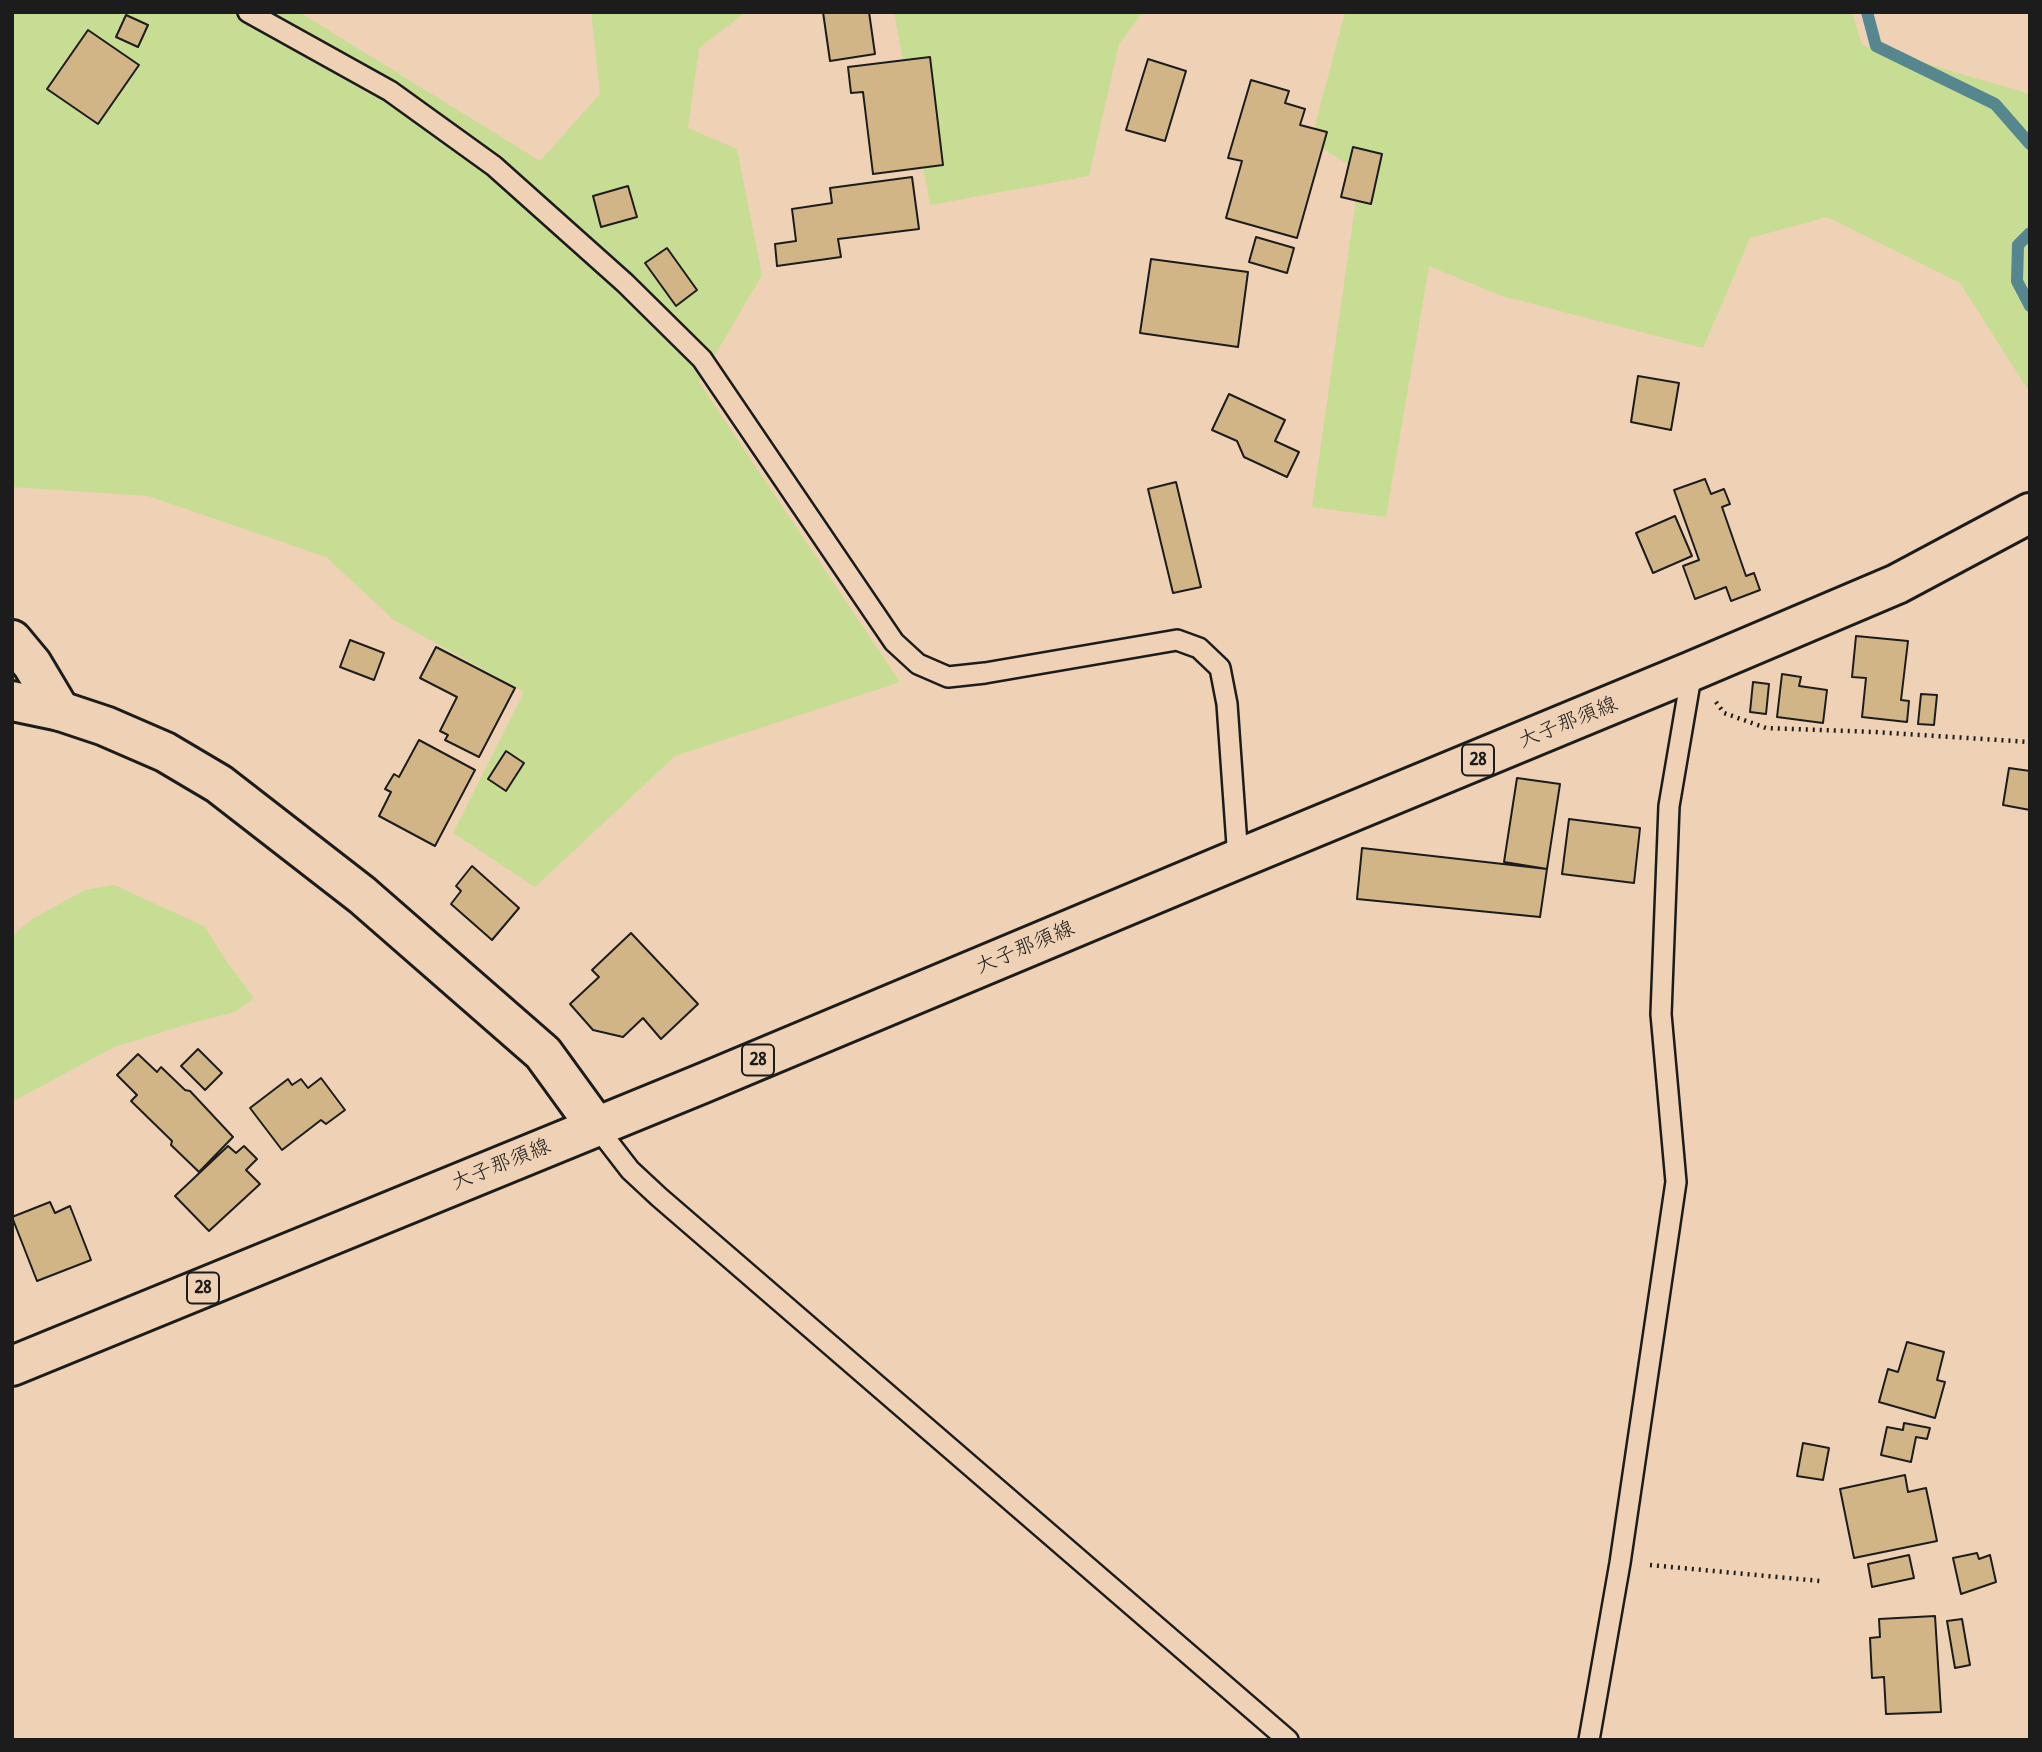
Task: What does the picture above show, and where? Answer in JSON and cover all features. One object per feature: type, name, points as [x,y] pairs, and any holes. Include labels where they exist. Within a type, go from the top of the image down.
[{"type":"main road","name":"大子那須線","points":[[12,1366],[701,1084],[1692,671],[1897,584],[2030,513]]},
{"type":"main road","points":[[12,640],[32,664],[60,711]]},
{"type":"main road","points":[[12,701],[60,711],[105,726],[165,752],[219,783],[362,895],[543,1053],[596,1126]]},
{"type":"lane","points":[[248,12],[390,91],[494,166],[625,284],[702,359],[894,642],[918,664],[948,677],[1177,640],[1199,648],[1220,668],[1227,704],[1238,859]]},
{"type":"lane","points":[[1589,1740],[1620,1563],[1676,1182],[1661,1014],[1669,806],[1692,671]]},
{"type":"lane","points":[[596,1126],[630,1170],[659,1197],[1288,1740]]},
{"type":"path","points":[[1692,671],[1724,713],[1766,728],[2030,742]]},
{"type":"path","points":[[1620,1563],[1820,1581]]},
{"type":"green space","points":[[12,12],[299,12],[540,161],[600,94],[591,12],[746,12],[699,48],[688,128],[737,149],[762,275],[699,382],[900,682],[675,756],[535,887],[453,833],[524,692],[394,620],[326,557],[148,496],[12,487]]},
{"type":"green space","points":[[894,12],[1143,12],[1119,44],[1089,176],[930,205]]},
{"type":"green space","points":[[1345,12],[1852,12],[1862,45],[2030,94],[2030,393],[1960,283],[1827,217],[1750,238],[1703,348],[1502,296],[1429,266],[1386,517],[1312,507],[1360,172],[1311,141]]},
{"type":"green space","points":[[114,885],[204,926],[254,998],[235,1012],[114,1047],[12,1102],[12,936],[32,919],[85,890]]},
{"type":"building","points":[[823,12],[869,12],[875,54],[830,61]]},
{"type":"building","points":[[126,15],[148,25],[138,47],[116,37]]},
{"type":"building","points":[[88,30],[139,65],[98,124],[47,89]]},
{"type":"building","points":[[930,57],[943,165],[873,174],[863,92],[851,93],[848,67]]},
{"type":"building","points":[[1148,59],[1186,71],[1165,141],[1126,130]]},
{"type":"building","points":[[1251,80],[1289,91],[1285,103],[1305,109],[1300,125],[1327,132],[1297,238],[1226,218],[1242,161],[1228,158]]},
{"type":"building","points":[[1353,147],[1382,154],[1371,204],[1341,197]]},
{"type":"building","points":[[912,177],[919,229],[838,239],[841,257],[777,266],[775,244],[796,241],[792,209],[832,203],[830,188]]},
{"type":"building","points":[[628,186],[637,217],[601,227],[593,196]]},
{"type":"building","points":[[1256,237],[1294,248],[1287,273],[1249,262]]},
{"type":"building","points":[[667,248],[697,290],[676,306],[645,263]]},
{"type":"building","points":[[1151,259],[1248,272],[1238,347],[1140,333]]},
{"type":"building","points":[[1638,376],[1679,383],[1671,430],[1631,422]]},
{"type":"building","points":[[1229,394],[1285,420],[1275,441],[1299,452],[1287,477],[1244,457],[1237,441],[1212,430]]},
{"type":"building","points":[[1705,479],[1711,494],[1724,489],[1730,504],[1722,507],[1746,576],[1754,573],[1760,590],[1731,601],[1726,587],[1695,599],[1683,566],[1699,560],[1674,490]]},
{"type":"building","points":[[1176,482],[1201,587],[1173,593],[1148,489]]},
{"type":"building","points":[[1675,516],[1692,556],[1653,573],[1636,533]]},
{"type":"building","points":[[1856,636],[1908,641],[1901,700],[1909,701],[1907,722],[1862,717],[1866,678],[1852,677]]},
{"type":"building","points":[[350,640],[384,653],[374,680],[340,667]]},
{"type":"building","points":[[436,647],[515,688],[479,757],[445,740],[448,735],[440,731],[457,697],[420,678]]},
{"type":"building","points":[[1782,674],[1801,677],[1799,686],[1827,690],[1823,723],[1777,717]]},
{"type":"building","points":[[1753,682],[1769,684],[1766,714],[1750,712]]},
{"type":"building","points":[[1921,694],[1937,695],[1934,725],[1918,724]]},
{"type":"building","points":[[419,740],[475,770],[435,846],[379,816],[391,792],[385,789],[394,774],[399,777]]},
{"type":"building","points":[[506,751],[524,763],[506,791],[488,779]]},
{"type":"building","points":[[2009,768],[2030,771],[2030,810],[2003,805]]},
{"type":"building","points":[[1517,778],[1560,784],[1547,869],[1504,862]]},
{"type":"building","points":[[1569,819],[1640,828],[1634,883],[1562,874]]},
{"type":"building","points":[[1362,848],[1547,869],[1540,917],[1357,899]]},
{"type":"building","points":[[472,866],[519,908],[492,940],[451,904],[461,891],[456,886]]},
{"type":"building","points":[[631,933],[698,1004],[661,1039],[643,1018],[623,1037],[593,1030],[570,1004],[599,977],[592,970]]},
{"type":"building","points":[[198,1049],[222,1073],[205,1090],[181,1066]]},
{"type":"building","points":[[138,1054],[157,1072],[161,1067],[185,1090],[190,1091],[233,1137],[199,1172],[131,1101],[137,1095],[117,1075]]},
{"type":"building","points":[[321,1078],[345,1110],[326,1124],[321,1120],[282,1150],[250,1108],[288,1079],[292,1085],[301,1079],[308,1088]]},
{"type":"building","points":[[228,1146],[236,1153],[244,1146],[257,1159],[246,1170],[260,1184],[209,1231],[175,1196]]},
{"type":"building","points":[[50,1202],[55,1213],[70,1206],[91,1260],[37,1281],[12,1217]]},
{"type":"building","points":[[1907,1342],[1944,1352],[1937,1380],[1945,1382],[1935,1418],[1879,1402],[1888,1369],[1898,1372]]},
{"type":"building","points":[[1904,1423],[1930,1428],[1927,1439],[1916,1437],[1911,1462],[1881,1455],[1887,1427],[1903,1430]]},
{"type":"building","points":[[1803,1443],[1829,1448],[1823,1480],[1797,1476]]},
{"type":"building","points":[[1905,1475],[1908,1492],[1926,1488],[1937,1541],[1854,1558],[1840,1489]]},
{"type":"building","points":[[1977,1553],[1979,1559],[1990,1555],[1996,1582],[1961,1594],[1953,1558]]},
{"type":"building","points":[[1909,1555],[1914,1578],[1872,1587],[1868,1564]]},
{"type":"building","points":[[1935,1616],[1941,1712],[1886,1714],[1884,1677],[1872,1678],[1870,1638],[1880,1637],[1879,1619]]},
{"type":"building","points":[[1962,1619],[1970,1665],[1955,1668],[1947,1621]]},
{"type":"waterway","points":[[1867,12],[1876,46],[1995,104],[2030,144]]},
{"type":"waterway","points":[[2030,233],[2018,245],[2017,281],[2030,306]]}]
